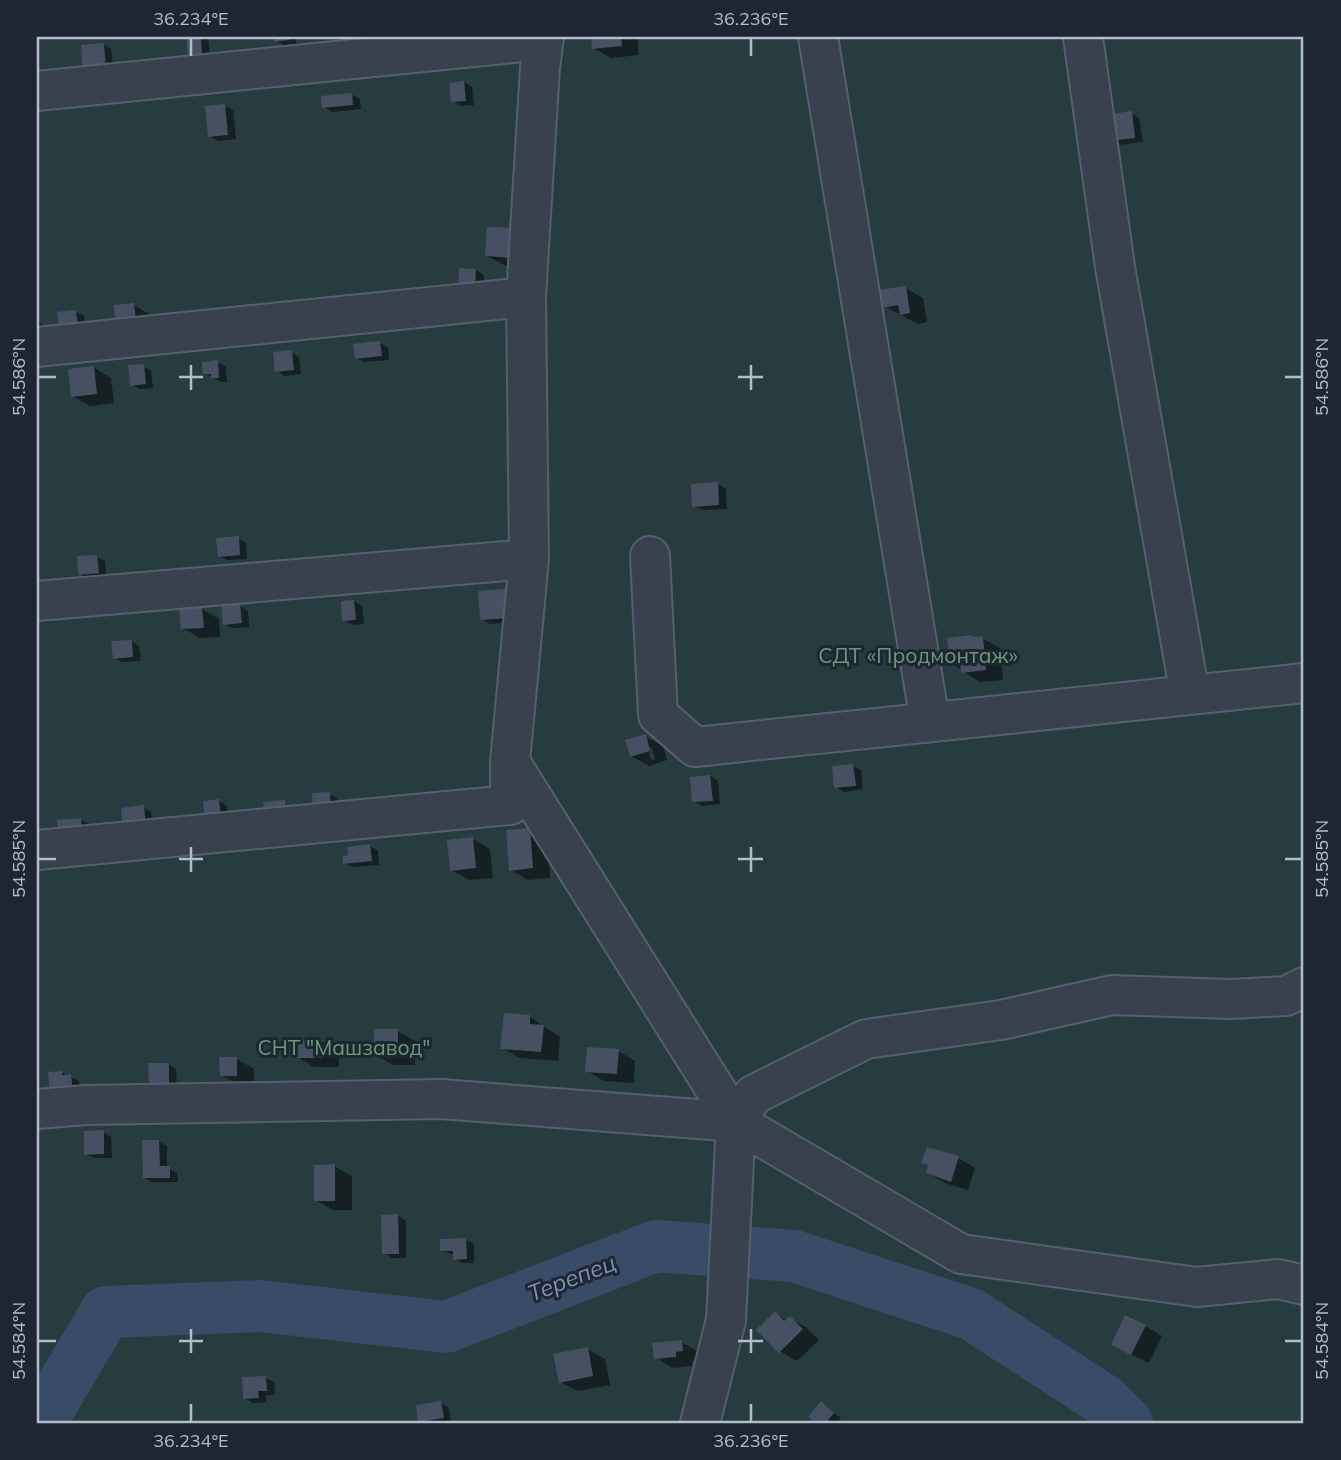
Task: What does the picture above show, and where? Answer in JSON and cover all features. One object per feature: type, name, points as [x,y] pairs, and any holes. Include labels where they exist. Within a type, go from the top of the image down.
[{"type":"lane","points":[[818,37],[930,722]]},
{"type":"lane","points":[[1083,37],[1115,267],[1190,695]]},
{"type":"lane","points":[[37,91],[544,38],[526,298],[529,559],[510,762],[510,805],[37,850]]},
{"type":"lane","points":[[37,346],[526,298]]},
{"type":"lane","points":[[650,556],[658,715],[695,747],[1304,683]]},
{"type":"lane","points":[[37,601],[529,559]]},
{"type":"lane","points":[[510,762],[736,1122]]},
{"type":"lane","points":[[700,1423],[726,1321],[736,1122],[753,1095],[866,1039],[1002,1020],[1112,995],[1231,999],[1286,996],[1304,987]]},
{"type":"lane","points":[[37,1110],[86,1105],[441,1099],[736,1122],[961,1254],[1197,1287],[1278,1279],[1304,1285]]},
{"type":"green space","points":[[37,37],[1304,37],[1304,1423],[37,1423]]},
{"type":"building","points":[[186,37],[201,37],[202,55],[188,56]]},
{"type":"building","points":[[274,37],[289,37],[289,40],[274,42]]},
{"type":"building","points":[[591,37],[621,37],[622,46],[592,49]]},
{"type":"building","points":[[104,43],[106,70],[83,72],[81,45]]},
{"type":"building","points":[[464,81],[466,101],[451,102],[449,83]]},
{"type":"building","points":[[352,93],[353,105],[322,108],[321,96]]},
{"type":"building","points":[[225,104],[228,135],[208,137],[205,106]]},
{"type":"building","points":[[1132,111],[1135,138],[1109,141],[1105,115]]},
{"type":"building","points":[[487,227],[515,228],[513,258],[485,256]]},
{"type":"building","points":[[459,268],[476,269],[475,292],[458,291]]},
{"type":"building","points":[[906,286],[910,313],[900,315],[898,305],[882,308],[879,290]]},
{"type":"building","points":[[134,303],[136,320],[115,322],[114,305]]},
{"type":"building","points":[[76,310],[79,336],[60,338],[57,312]]},
{"type":"building","points":[[380,341],[382,356],[355,359],[353,344]]},
{"type":"building","points":[[292,350],[294,370],[275,372],[273,352]]},
{"type":"building","points":[[218,360],[219,378],[203,374],[202,362]]},
{"type":"building","points":[[144,364],[146,384],[130,386],[128,365]]},
{"type":"building","points":[[94,366],[97,394],[71,397],[68,369]]},
{"type":"building","points":[[718,482],[719,505],[692,507],[691,484]]},
{"type":"building","points":[[239,536],[240,555],[218,557],[216,538]]},
{"type":"building","points":[[97,555],[99,573],[78,575],[77,556]]},
{"type":"building","points":[[505,589],[508,618],[480,620],[478,591]]},
{"type":"building","points":[[354,600],[356,620],[342,621],[341,601]]},
{"type":"building","points":[[240,604],[242,623],[223,625],[221,606]]},
{"type":"building","points":[[202,607],[204,628],[181,629],[179,609]]},
{"type":"building","points":[[983,636],[986,670],[961,673],[960,664],[950,665],[947,638]]},
{"type":"building","points":[[132,640],[133,657],[113,659],[111,641]]},
{"type":"building","points":[[646,734],[650,751],[630,757],[625,740]]},
{"type":"building","points":[[853,764],[856,786],[834,788],[832,766]]},
{"type":"building","points":[[710,775],[713,801],[692,802],[690,777]]},
{"type":"building","points":[[330,792],[331,810],[313,811],[312,793]]},
{"type":"building","points":[[219,799],[221,821],[205,822],[203,801]]},
{"type":"building","points":[[285,800],[286,818],[265,820],[263,802]]},
{"type":"building","points":[[144,805],[146,828],[123,830],[121,808]]},
{"type":"building","points":[[81,818],[83,841],[59,843],[57,820]]},
{"type":"building","points":[[530,828],[533,868],[509,871],[506,830]]},
{"type":"building","points":[[473,837],[476,868],[450,871],[447,840]]},
{"type":"building","points":[[370,844],[372,861],[343,864],[343,856],[348,855],[347,847]]},
{"type":"building","points":[[504,1013],[530,1015],[530,1024],[544,1025],[541,1052],[500,1049]]},
{"type":"building","points":[[374,1029],[398,1029],[398,1056],[374,1056]]},
{"type":"building","points":[[295,1040],[322,1040],[322,1058],[295,1058]]},
{"type":"building","points":[[587,1047],[619,1049],[617,1074],[585,1072]]},
{"type":"building","points":[[219,1057],[237,1057],[237,1076],[220,1076]]},
{"type":"building","points":[[148,1063],[169,1063],[169,1088],[149,1088]]},
{"type":"building","points":[[62,1071],[62,1075],[71,1074],[73,1093],[50,1094],[48,1072]]},
{"type":"building","points":[[104,1130],[104,1154],[84,1155],[84,1131]]},
{"type":"building","points":[[142,1140],[159,1140],[160,1166],[170,1166],[170,1178],[143,1178]]},
{"type":"building","points":[[927,1147],[959,1156],[951,1182],[926,1173],[928,1165],[921,1163]]},
{"type":"building","points":[[335,1164],[335,1201],[314,1201],[314,1165]]},
{"type":"building","points":[[398,1214],[399,1254],[382,1254],[381,1215]]},
{"type":"building","points":[[466,1238],[467,1259],[453,1260],[453,1251],[440,1251],[440,1239]]},
{"type":"building","points":[[775,1311],[784,1321],[790,1316],[803,1329],[779,1353],[756,1330]]},
{"type":"building","points":[[1125,1315],[1146,1325],[1131,1355],[1111,1345]]},
{"type":"building","points":[[682,1340],[683,1351],[676,1352],[676,1357],[654,1359],[652,1343]]},
{"type":"building","points":[[588,1347],[593,1376],[559,1383],[553,1354]]},
{"type":"building","points":[[266,1376],[267,1391],[258,1391],[259,1398],[243,1399],[242,1377]]},
{"type":"building","points":[[441,1401],[444,1418],[418,1422],[416,1405]]},
{"type":"building","points":[[821,1401],[834,1413],[828,1420],[831,1423],[815,1423],[808,1417]]},
{"type":"waterway","name":"Терепец","points":[[40,1423],[106,1312],[260,1306],[446,1327],[656,1246],[794,1256],[971,1314],[1104,1400],[1127,1423]]},
{"type":"park label","name":"СДТ «Продмонтаж»","points":[[918,656]]},
{"type":"park label","name":"СНТ \"Машзавод\"","points":[[344,1048]]}]
